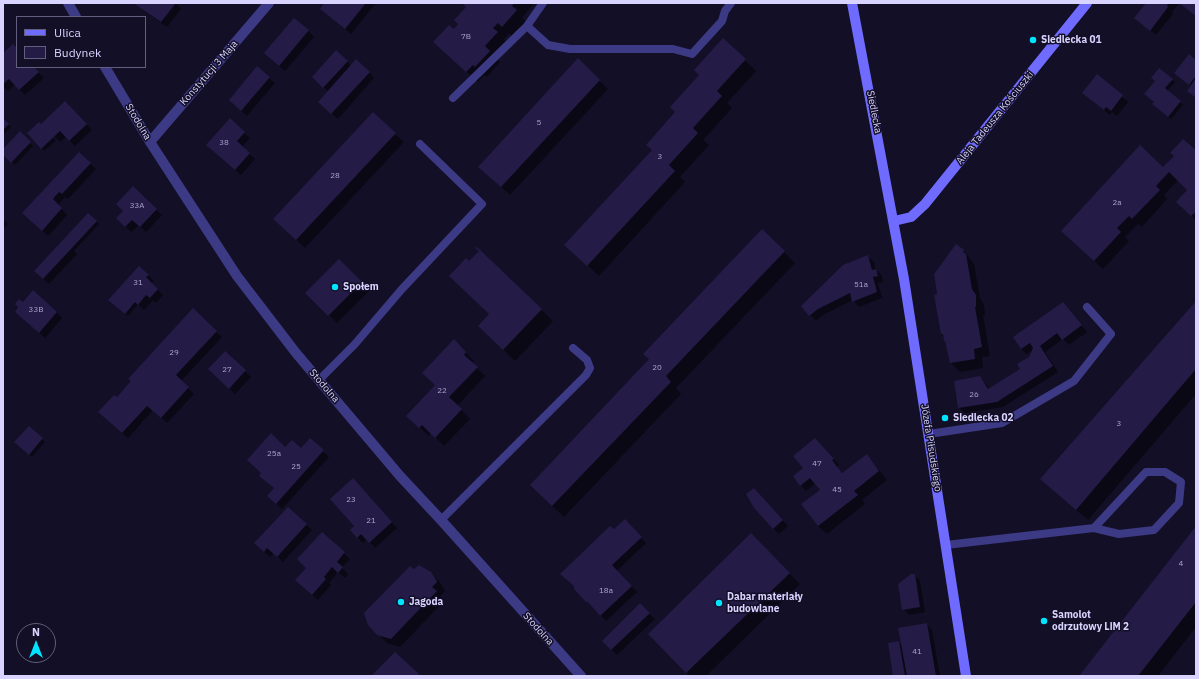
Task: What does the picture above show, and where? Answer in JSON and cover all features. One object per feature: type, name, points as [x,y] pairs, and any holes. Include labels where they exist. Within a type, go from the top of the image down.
[{"type":"main road","name":"Siedlecka","points":[[852,3],[894,221]]},
{"type":"main road","name":"Aleja Tadeusza Kościuszki","points":[[894,221],[911,218],[925,204],[1087,3]]},
{"type":"main road","name":"Józefa Piłsudskiego","points":[[894,221],[966,676]]},
{"type":"street","points":[[68,3],[75,16]]},
{"type":"street","name":"Konstytucji 3 Maja","points":[[150,142],[269,3]]},
{"type":"street","name":"Stodolna","points":[[106,68],[150,142],[237,276],[296,354],[400,476],[581,676]]},
{"type":"lane","points":[[453,98],[527,26],[543,3]]},
{"type":"lane","points":[[527,26],[548,45],[570,49],[673,49],[692,54],[722,21],[725,11],[731,3]]},
{"type":"lane","points":[[319,380],[355,344],[402,289],[482,204],[420,144]]},
{"type":"lane","points":[[928,434],[1002,423],[1074,381],[1111,334],[1087,307]]},
{"type":"lane","points":[[441,520],[586,375],[590,368],[587,360],[573,348]]},
{"type":"lane","points":[[946,545],[1094,528],[1119,534],[1154,530],[1179,503],[1181,482],[1165,472],[1146,472],[1094,528]]},
{"type":"building","points":[[133,3],[176,3],[161,22]]},
{"type":"building","points":[[324,3],[366,3],[345,29],[320,9]]},
{"type":"building","points":[[462,3],[514,3],[512,6],[517,10],[502,27],[498,23],[493,28],[498,32],[485,46],[490,51],[475,67],[473,65],[466,72],[433,42],[449,25],[454,29],[458,24],[454,20],[466,7]]},
{"type":"building","points":[[1146,3],[1169,3],[1167,5],[1168,7],[1150,31],[1134,18]]},
{"type":"building","points":[[1179,3],[1196,3],[1196,16]]},
{"type":"building","points":[[294,18],[309,30],[279,66],[264,53]]},
{"type":"building","points":[[723,38],[746,59],[717,91],[722,96],[693,128],[698,133],[669,165],[675,171],[587,266],[564,245],[652,150],[646,145],[675,112],[670,107],[699,75],[694,70]]},
{"type":"building","points":[[13,44],[16,47],[16,68],[35,68],[39,72],[19,90],[9,79],[3,84],[3,53]]},
{"type":"building","points":[[336,50],[348,61],[323,88],[312,77]]},
{"type":"building","points":[[1189,54],[1196,60],[1196,76],[1189,85],[1174,73]]},
{"type":"building","points":[[578,58],[600,80],[501,187],[478,167]]},
{"type":"building","points":[[356,59],[370,72],[331,114],[318,102]]},
{"type":"building","points":[[257,66],[270,77],[241,111],[229,100]]},
{"type":"building","points":[[1159,68],[1173,79],[1165,88],[1181,101],[1168,117],[1152,104],[1154,102],[1144,94],[1155,81],[1151,78]]},
{"type":"building","points":[[1097,74],[1123,95],[1111,111],[1106,107],[1104,110],[1082,93]]},
{"type":"building","points":[[1196,78],[1196,98],[1187,91]]},
{"type":"building","points":[[65,101],[87,124],[69,141],[60,131],[41,149],[27,133],[39,122],[41,124]]},
{"type":"building","points":[[373,112],[396,133],[296,240],[273,219]]},
{"type":"building","points":[[3,118],[9,124],[3,130]]},
{"type":"building","points":[[230,118],[245,132],[237,141],[250,153],[235,170],[206,145]]},
{"type":"building","points":[[20,131],[31,142],[11,163],[3,155],[3,149]]},
{"type":"building","points":[[1183,139],[1196,150],[1196,212],[1191,216],[1176,202],[1187,190],[1169,172],[1156,186],[1160,190],[1132,219],[1129,216],[1117,228],[1121,232],[1094,261],[1061,231],[1140,145],[1163,167],[1174,156],[1170,153]]},
{"type":"building","points":[[79,152],[91,163],[62,194],[59,192],[53,199],[62,208],[42,231],[22,213]]},
{"type":"building","points":[[133,186],[157,209],[140,227],[132,220],[125,227],[116,218],[123,211],[116,204]]},
{"type":"building","points":[[88,213],[97,221],[43,279],[34,271]]},
{"type":"building","points":[[762,229],[785,251],[666,376],[671,382],[552,506],[530,485],[649,359],[643,354]]},
{"type":"building","points":[[956,244],[964,250],[963,252],[966,254],[972,289],[976,295],[975,307],[982,347],[974,349],[975,359],[950,363],[943,334],[941,334],[934,295],[937,294],[934,274]]},
{"type":"building","points":[[477,247],[542,309],[503,350],[478,326],[489,314],[449,276],[466,258],[469,261],[479,251],[475,248]]},
{"type":"building","points":[[868,255],[872,270],[876,269],[878,276],[873,277],[877,292],[852,302],[850,293],[818,309],[809,316],[801,306],[843,265]]},
{"type":"building","points":[[339,259],[362,282],[328,316],[305,293]]},
{"type":"building","points":[[139,266],[149,275],[146,277],[158,289],[150,298],[146,295],[138,305],[135,302],[125,314],[108,300]]},
{"type":"building","points":[[33,290],[57,312],[39,333],[15,312],[18,307],[15,304],[19,299],[23,302]]},
{"type":"building","points":[[1196,301],[1196,369],[1076,510],[1040,479]]},
{"type":"building","points":[[1063,302],[1082,325],[1062,340],[1057,333],[1040,346],[1053,366],[997,402],[958,408],[954,381],[980,376],[988,389],[1020,369],[1017,364],[1029,357],[1033,348],[1030,343],[1021,349],[1013,337]]},
{"type":"building","points":[[193,308],[217,331],[176,375],[189,387],[161,418],[147,406],[122,433],[98,412],[114,395],[117,397],[131,381],[128,379]]},
{"type":"building","points":[[454,339],[466,352],[464,355],[478,367],[449,397],[462,409],[435,438],[422,425],[419,428],[406,416],[435,385],[422,373]]},
{"type":"building","points":[[225,351],[246,370],[229,389],[208,369]]},
{"type":"building","points":[[29,426],[43,438],[29,455],[14,442]]},
{"type":"building","points":[[271,433],[285,447],[292,440],[301,448],[310,438],[324,450],[276,504],[267,496],[274,488],[259,476],[261,473],[247,460]]},
{"type":"building","points":[[815,438],[834,459],[832,460],[842,473],[867,454],[879,471],[854,491],[858,495],[818,526],[801,504],[820,490],[810,478],[800,486],[793,476],[803,468],[793,456]]},
{"type":"building","points":[[353,478],[392,522],[369,543],[361,534],[357,538],[350,530],[354,526],[330,499]]},
{"type":"building","points":[[754,488],[783,520],[773,529],[754,508],[746,494]]},
{"type":"building","points":[[288,507],[307,524],[277,557],[267,548],[264,552],[254,543]]},
{"type":"building","points":[[625,519],[642,537],[612,565],[632,586],[600,616],[574,589],[574,586],[560,574],[610,526],[614,529]]},
{"type":"building","points":[[1196,526],[1196,602],[1138,676],[1079,676]]},
{"type":"building","points":[[322,532],[345,552],[337,562],[343,567],[338,573],[332,567],[324,577],[326,579],[312,595],[295,580],[306,568],[297,559]]},
{"type":"building","name":"Dabar materiały budowlane","points":[[751,533],[790,573],[686,673],[648,634]]},
{"type":"building","name":"Jagoda","points":[[419,565],[431,572],[437,582],[432,587],[437,591],[391,639],[377,635],[368,625],[364,613],[410,566],[414,569]]},
{"type":"building","points":[[911,574],[915,574],[920,607],[902,610],[898,584]]},
{"type":"building","points":[[640,603],[650,613],[611,650],[602,641]]},
{"type":"building","points":[[927,623],[936,676],[907,676],[898,628]]},
{"type":"building","points":[[899,641],[905,676],[893,676],[888,643]]},
{"type":"building","points":[[395,652],[419,674],[417,676],[371,676]]},
{"type":"place","name":"Siedlecka 01","points":[[1033,40]]},
{"type":"place","name":"Społem","points":[[335,287]]},
{"type":"place","name":"Siedlecka 02","points":[[945,418]]},
{"type":"place","name":"Jagoda","points":[[401,602]]},
{"type":"place","name":"Dabar materiały budowlane","points":[[719,603]]},
{"type":"place","name":"Samolot odrzutowy LiM 2","points":[[1044,621]]}]
